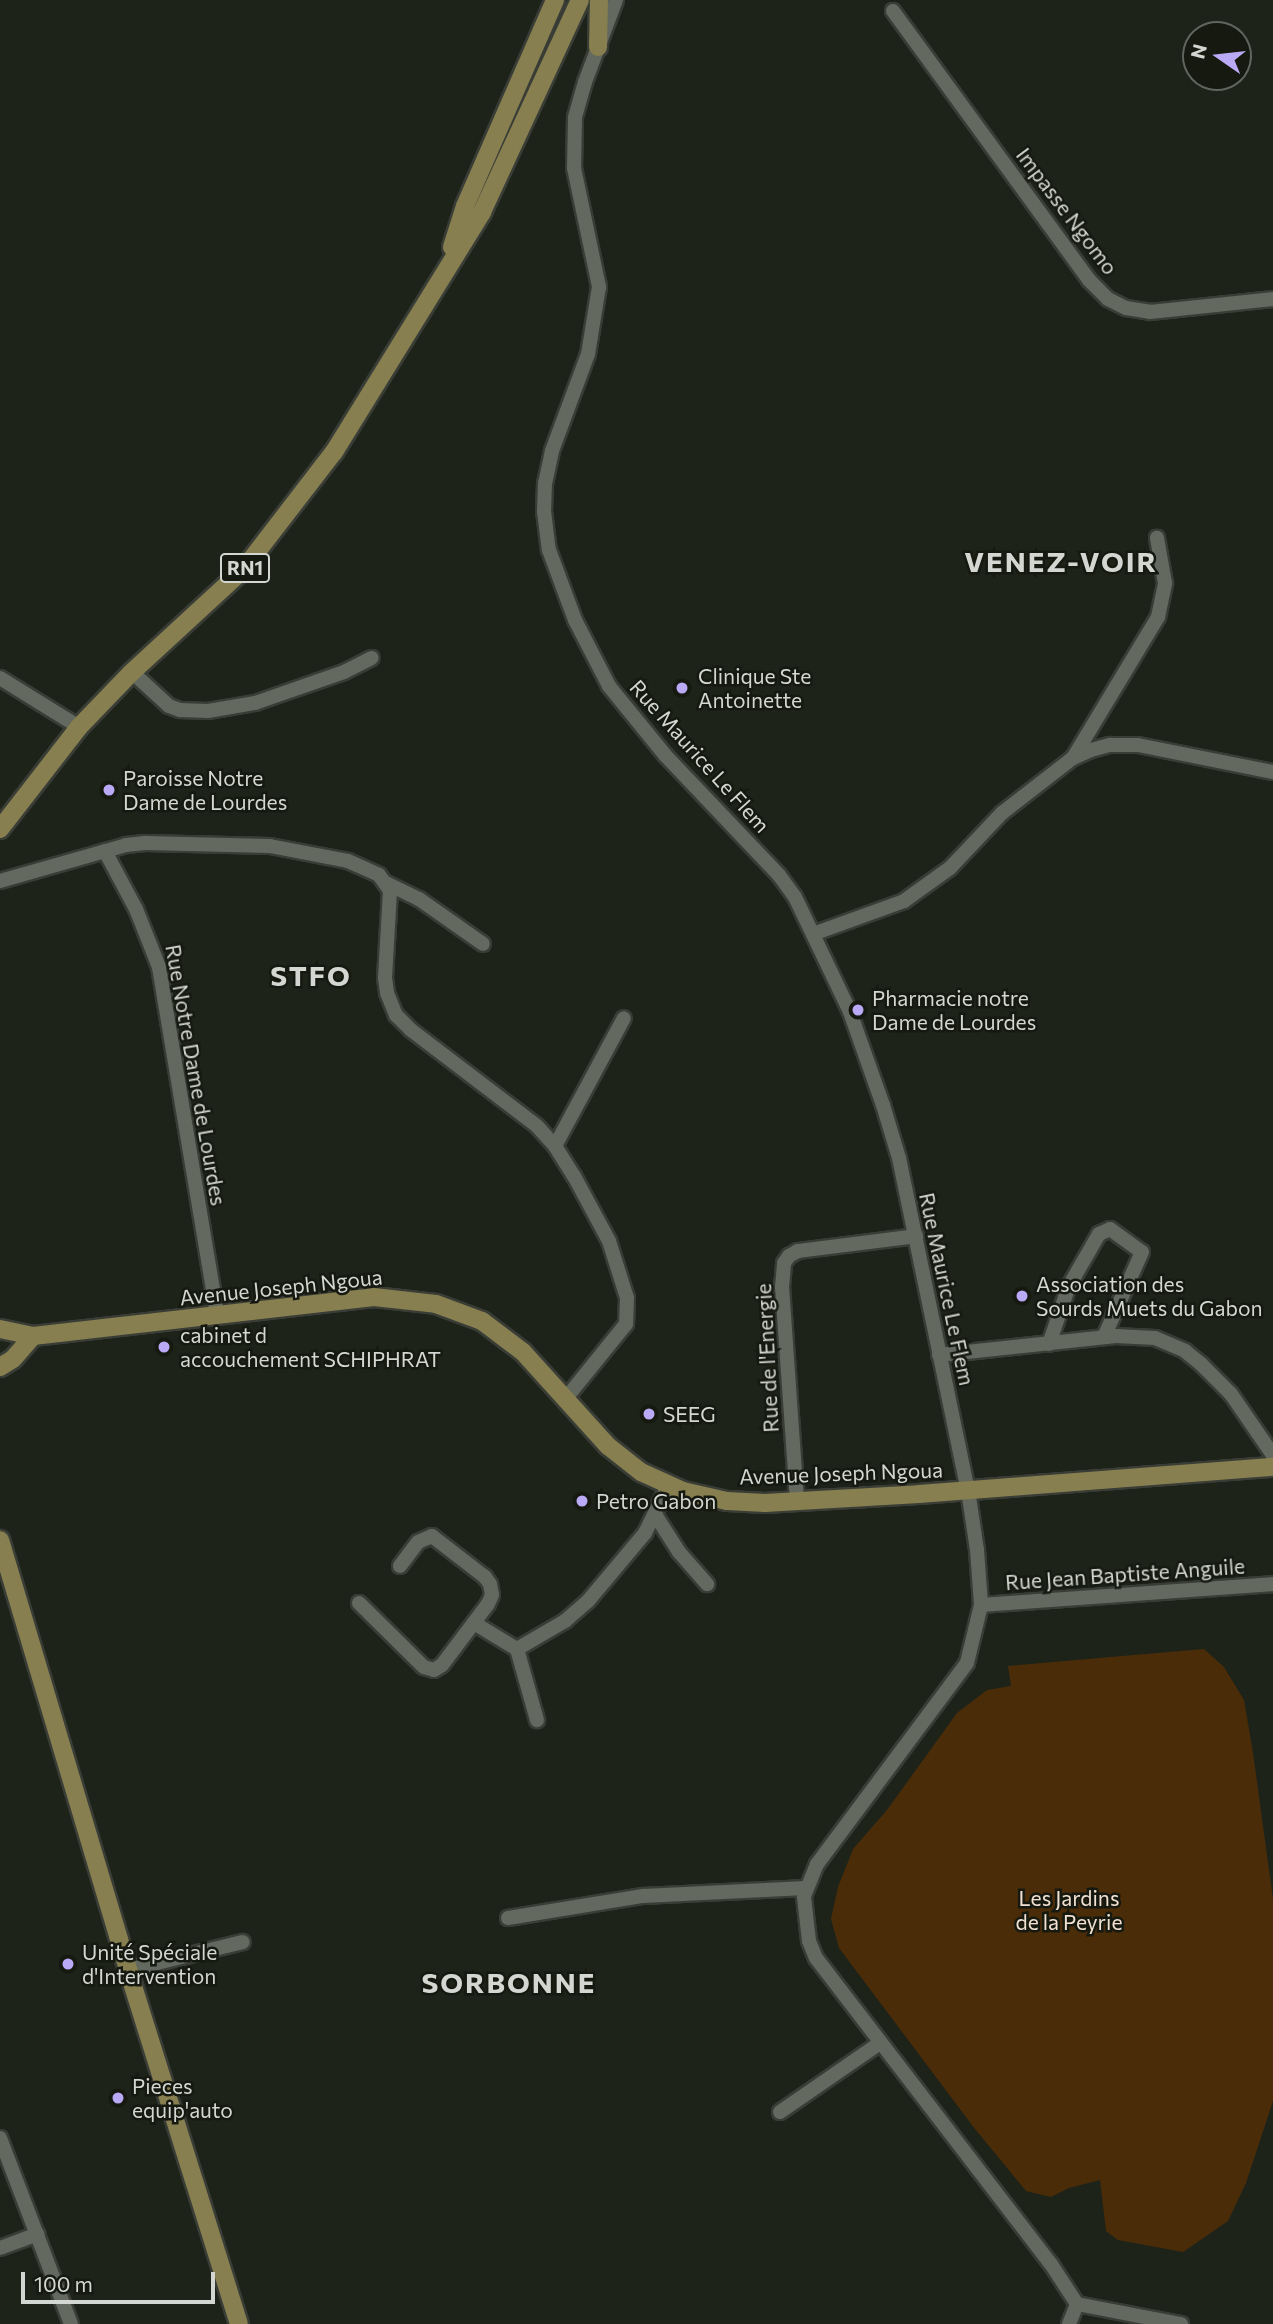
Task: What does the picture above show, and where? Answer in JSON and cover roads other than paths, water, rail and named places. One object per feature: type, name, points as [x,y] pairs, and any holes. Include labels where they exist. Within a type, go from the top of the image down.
[{"type":"main road","points":[[538,42],[545,0]]},
{"type":"main road","name":"RN1","points":[[445,270],[466,206],[555,0]]},
{"type":"main road","name":"RN1","points":[[1,824],[79,727],[132,672],[243,570],[334,452],[382,379],[482,212],[580,0]]},
{"type":"main road","points":[[598,47],[599,0]]},
{"type":"main road","name":"Avenue Joseph Ngoua","points":[[0,1329],[33,1336],[374,1297],[436,1304],[482,1321],[504,1336],[532,1361],[626,1462],[668,1486],[727,1500],[797,1501],[1273,1467]]},
{"type":"main road","points":[[0,1367],[13,1359],[33,1336]]},
{"type":"main road","points":[[0,1541],[128,1970],[239,2324]]},
{"type":"street","name":"Rue Maurice Le Flem","points":[[616,0],[578,106],[572,145],[577,188],[599,287],[588,354],[552,451],[545,483],[544,511],[549,550],[575,620],[608,686],[665,755],[779,875],[813,934],[849,1012],[883,1105],[916,1236],[968,1490],[981,1605],[972,1647],[958,1677],[831,1843],[806,1888]]},
{"type":"street","name":"Impasse Ngomo","points":[[893,11],[1090,280],[1108,299],[1126,308],[1150,312],[1273,299]]},
{"type":"street","points":[[1073,758],[1158,617],[1165,583],[1157,538]]},
{"type":"street","points":[[132,672],[169,706],[180,710],[208,711],[255,703],[344,672],[372,658]]},
{"type":"street","points":[[0,678],[79,727]]},
{"type":"street","points":[[813,934],[911,897],[950,868],[1002,813],[1073,758],[1111,745],[1138,745],[1273,772]]},
{"type":"street","points":[[0,881],[105,851],[145,843],[270,846],[348,861],[371,870],[386,883],[419,899],[483,944]]},
{"type":"street","name":"Rue Notre Dame de Lourdes","points":[[105,851],[139,915],[159,967],[217,1315]]},
{"type":"street","points":[[386,883],[391,901],[385,978],[387,993],[396,1014],[411,1030],[520,1111],[555,1146],[608,1241],[622,1280],[628,1311],[626,1324],[566,1398]]},
{"type":"street","points":[[555,1146],[624,1018]]},
{"type":"street","points":[[1049,1345],[1069,1286],[1099,1234],[1110,1229],[1142,1252],[1104,1337]]},
{"type":"street","name":"Rue de l'Energie","points":[[797,1501],[782,1287],[784,1263],[798,1251],[916,1236]]},
{"type":"street","points":[[939,1355],[1104,1337],[1155,1338],[1185,1351],[1231,1394],[1273,1455]]},
{"type":"street","points":[[517,1649],[579,1610],[656,1516],[668,1486]]},
{"type":"street","points":[[656,1516],[679,1552],[707,1584]]},
{"type":"street","points":[[359,1603],[424,1667],[432,1670],[442,1665],[492,1595],[490,1584],[432,1536],[418,1542],[400,1566]]},
{"type":"street","name":"Rue Jean Baptiste Anguile","points":[[981,1605],[1273,1584]]},
{"type":"street","points":[[474,1623],[517,1649],[537,1720]]},
{"type":"street","points":[[508,1918],[643,1896],[806,1888],[804,1921],[816,1958],[1052,2264],[1077,2304],[1181,2324]]},
{"type":"street","points":[[128,1970],[243,1942]]},
{"type":"street","points":[[780,2112],[880,2042]]},
{"type":"street","points":[[0,2138],[71,2324]]},
{"type":"street","points":[[0,2248],[38,2234]]},
{"type":"street","points":[[1069,2324],[1077,2304]]},
{"type":"place","name":"Clinique Ste Antoinette","points":[[682,688]]},
{"type":"place","name":"Paroisse Notre Dame de Lourdes","points":[[109,790]]},
{"type":"place","name":"Pharmacie notre Dame de Lourdes","points":[[858,1010]]},
{"type":"place","name":"Association des Sourds Muets du Gabon","points":[[1022,1296]]},
{"type":"place","name":"cabinet d accouchement SCHIPHRAT","points":[[164,1347]]},
{"type":"place","name":"SEEG","points":[[649,1414]]},
{"type":"place","name":"Petro Gabon","points":[[582,1501]]},
{"type":"place","name":"Unité Spéciale d'Intervention","points":[[68,1964]]},
{"type":"place","name":"Pieces equip'auto","points":[[118,2098]]},
{"type":"district","name":"VENEZ-VOIR","points":[[1061,561]]},
{"type":"district","name":"STFO","points":[[311,975]]},
{"type":"district","name":"SORBONNE","points":[[509,1982]]},
{"type":"park label","name":"Les Jardins de la Peyrie","points":[[1069,1910]]}]
